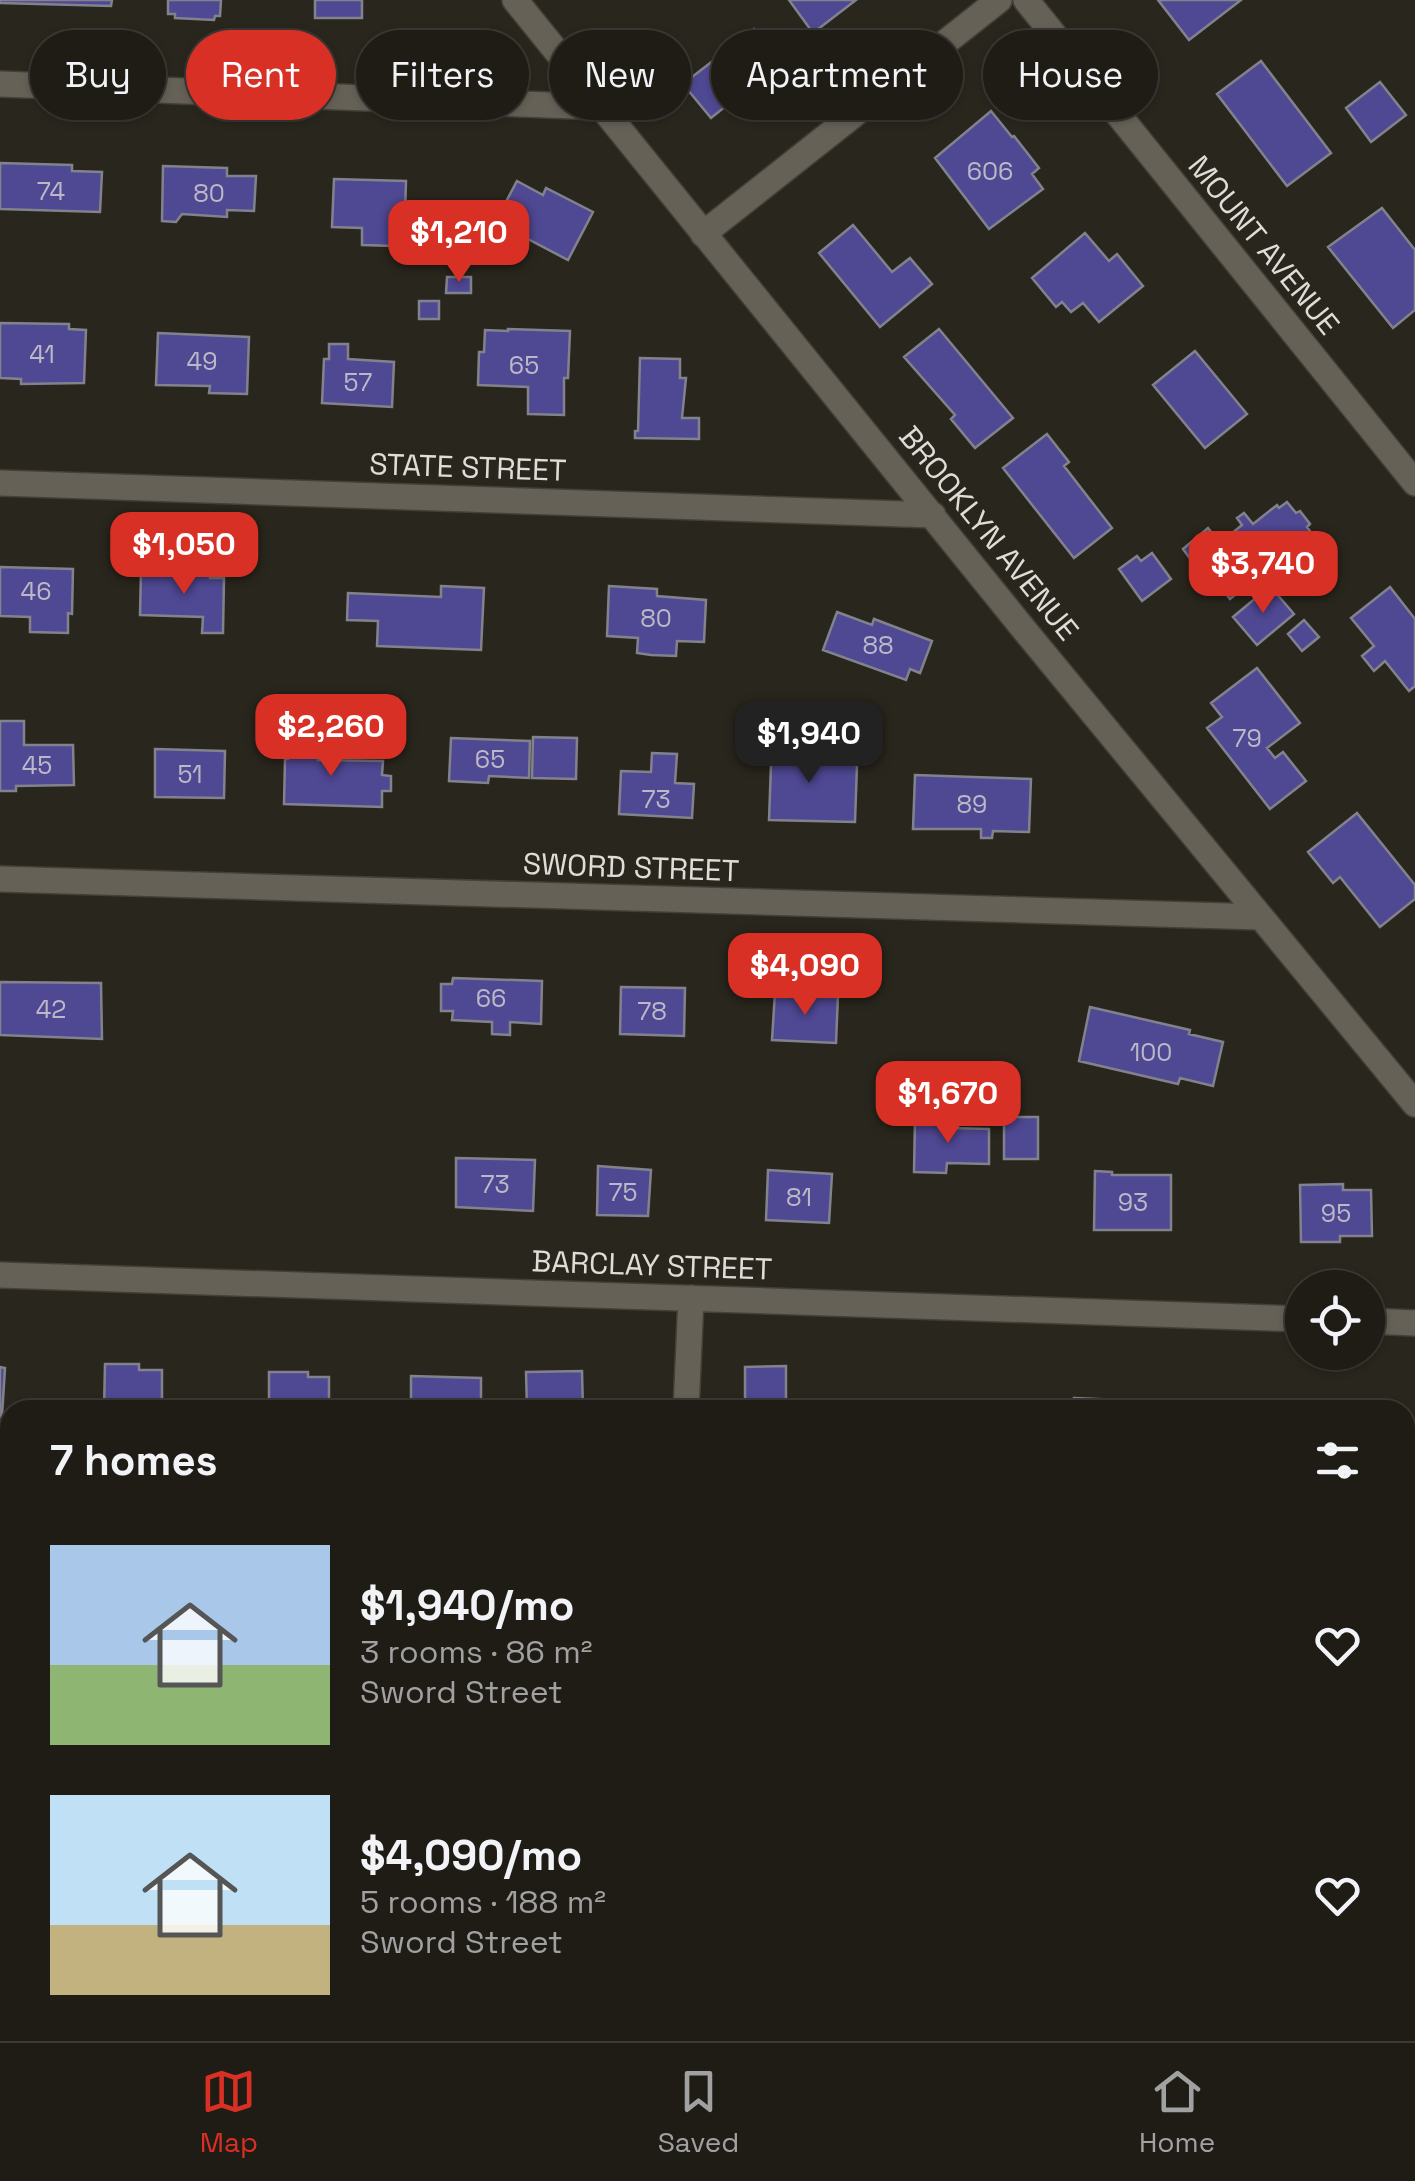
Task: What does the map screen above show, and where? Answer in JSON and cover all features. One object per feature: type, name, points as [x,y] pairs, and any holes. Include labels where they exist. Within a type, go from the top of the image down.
[{"type":"street","name":"BROOKLYN AVENUE","points":[[516,0],[549,42]]},
{"type":"street","points":[[703,234],[999,0]]},
{"type":"street","name":"MOUNT AVENUE","points":[[1026,0],[1415,483]]},
{"type":"street","points":[[0,84],[549,105]]},
{"type":"street","name":"BROOKLYN AVENUE","points":[[611,120],[1415,1104]]},
{"type":"street","name":"STATE STREET","points":[[0,483],[933,515]]},
{"type":"street","name":"SWORD STREET","points":[[0,879],[1260,917]]},
{"type":"street","name":"BARCLAY STREET","points":[[0,1274],[1285,1318]]},
{"type":"street","points":[[686,1400],[690,1298]]},
{"type":"street","points":[[1385,1322],[1415,1323]]},
{"type":"building","points":[[0,0],[112,0],[111,6]]},
{"type":"building","points":[[168,0],[221,0],[220,16],[214,20],[175,18],[175,14],[168,14]]},
{"type":"building","points":[[315,0],[362,0],[362,18],[315,18]]},
{"type":"building","points":[[789,0],[856,0],[817,30],[811,30]]},
{"type":"building","points":[[1158,0],[1241,0],[1189,40]]},
{"type":"building","points":[[1261,61],[1331,153],[1287,186],[1217,94]]},
{"type":"building","points":[[711,62],[711,118],[691,94],[691,78]]},
{"type":"building","points":[[1380,82],[1406,115],[1371,142],[1346,108]]},
{"type":"building","points":[[983,118],[998,120],[1039,168],[1032,174],[1043,189],[989,229],[935,158]]},
{"type":"building","points":[[0,163],[72,165],[72,171],[102,172],[100,212],[0,209]]},
{"type":"building","points":[[163,166],[227,168],[227,176],[256,176],[254,211],[227,210],[227,217],[182,214],[176,222],[162,221]]},
{"type":"building","points":[[334,179],[406,181],[405,216],[395,216],[394,246],[362,245],[362,228],[332,227]]},
{"type":"building","points":[[517,181],[543,195],[546,188],[593,212],[568,260],[522,236],[519,242],[492,228]]},
{"type":"building","points":[[1382,208],[1415,250],[1415,310],[1393,328],[1328,247]]},
{"type":"building","points":[[853,225],[892,272],[910,258],[932,284],[880,327],[819,253]]},
{"type":"building","points":[[1085,233],[1109,261],[1117,254],[1143,286],[1099,322],[1083,303],[1071,312],[1062,302],[1056,307],[1032,278]]},
{"type":"building","points":[[447,277],[471,277],[471,293],[446,293]]},
{"type":"building","points":[[419,301],[439,301],[439,319],[419,319]]},
{"type":"building","points":[[0,323],[69,324],[69,329],[86,330],[84,383],[21,384],[21,379],[0,378]]},
{"type":"building","points":[[939,329],[1013,418],[975,448],[951,419],[955,415],[904,357]]},
{"type":"building","points":[[485,330],[570,331],[564,415],[528,414],[528,387],[478,385],[479,352],[484,352]]},
{"type":"building","points":[[158,333],[249,337],[247,394],[209,393],[210,386],[156,385]]},
{"type":"building","points":[[329,344],[348,344],[348,359],[394,362],[392,407],[322,403],[324,359],[329,359]]},
{"type":"building","points":[[1195,351],[1247,414],[1205,448],[1153,385]]},
{"type":"building","points":[[640,358],[680,359],[680,378],[686,378],[682,418],[699,418],[699,439],[635,438]]},
{"type":"building","points":[[1047,434],[1069,462],[1064,466],[1112,528],[1074,558],[1003,468]]},
{"type":"building","points":[[1287,502],[1296,513],[1300,511],[1312,534],[1230,599],[1216,581],[1210,586],[1183,549],[1208,528],[1223,547],[1228,543],[1225,539],[1242,525],[1237,518],[1244,513],[1253,524]]},
{"type":"building","points":[[1152,553],[1171,579],[1142,601],[1119,569],[1137,556],[1141,561]]},
{"type":"building","points":[[0,567],[73,569],[68,633],[30,632],[30,617],[0,616]]},
{"type":"building","points":[[141,570],[210,572],[210,578],[224,578],[223,633],[202,633],[203,617],[140,615]]},
{"type":"building","points":[[441,586],[484,588],[481,650],[377,646],[378,621],[347,620],[348,593],[441,597]]},
{"type":"building","points":[[609,586],[657,589],[657,596],[706,600],[704,642],[677,641],[676,656],[651,655],[637,653],[638,638],[607,636]]},
{"type":"building","points":[[1270,586],[1294,614],[1257,645],[1233,617]]},
{"type":"building","points":[[1390,587],[1415,619],[1415,686],[1409,691],[1385,661],[1374,671],[1362,656],[1374,646],[1351,618]]},
{"type":"building","points":[[837,612],[872,625],[874,619],[932,641],[920,673],[910,669],[906,680],[823,650]]},
{"type":"building","points":[[1304,620],[1319,637],[1302,651],[1288,634]]},
{"type":"building","points":[[1257,668],[1300,723],[1267,748],[1275,758],[1283,752],[1306,781],[1270,809],[1207,728],[1222,717],[1211,703]]},
{"type":"building","points":[[0,721],[24,721],[24,745],[73,745],[74,785],[16,786],[16,791],[0,791]]},
{"type":"building","points":[[533,737],[577,738],[576,779],[532,778]]},
{"type":"building","points":[[772,737],[808,738],[807,764],[857,765],[855,822],[769,820]]},
{"type":"building","points":[[451,738],[530,741],[529,778],[489,776],[488,783],[449,781]]},
{"type":"building","points":[[288,739],[319,740],[318,760],[383,761],[382,775],[391,776],[391,791],[382,791],[382,807],[284,804]]},
{"type":"building","points":[[155,749],[225,751],[224,798],[155,797]]},
{"type":"building","points":[[652,753],[677,754],[675,783],[694,784],[692,818],[619,814],[621,771],[651,772]]},
{"type":"building","points":[[915,775],[1031,779],[1029,832],[993,831],[992,838],[981,838],[981,829],[913,829]]},
{"type":"building","points":[[1357,813],[1415,885],[1415,899],[1380,927],[1340,877],[1333,883],[1308,852]]},
{"type":"building","points":[[453,978],[542,981],[541,1024],[510,1022],[510,1035],[492,1034],[492,1022],[452,1020],[453,1011],[441,1011],[441,984],[452,984]]},
{"type":"building","points":[[0,982],[101,983],[102,1039],[0,1035]]},
{"type":"building","points":[[621,987],[685,988],[684,1036],[620,1034]]},
{"type":"building","points":[[775,992],[838,995],[836,1043],[772,1040]]},
{"type":"building","points":[[1090,1007],[1190,1030],[1189,1034],[1223,1042],[1213,1086],[1180,1078],[1178,1084],[1079,1061]]},
{"type":"building","points":[[1004,1117],[1038,1117],[1038,1159],[1004,1159]]},
{"type":"building","points":[[915,1119],[950,1121],[950,1128],[989,1129],[989,1164],[947,1163],[946,1173],[914,1172]]},
{"type":"building","points":[[456,1158],[535,1160],[533,1211],[456,1207]]},
{"type":"building","points":[[598,1166],[651,1170],[648,1216],[597,1215]]},
{"type":"building","points":[[768,1170],[832,1174],[829,1223],[766,1220]]},
{"type":"building","points":[[1095,1171],[1112,1175],[1171,1175],[1171,1230],[1094,1230]]},
{"type":"building","points":[[1343,1184],[1343,1190],[1371,1190],[1372,1236],[1340,1236],[1340,1242],[1301,1242],[1300,1185]]},
{"type":"building","points":[[105,1364],[139,1364],[139,1370],[162,1370],[162,1400],[104,1400]]},
{"type":"building","points":[[786,1366],[786,1400],[745,1400],[745,1367]]},
{"type":"building","points":[[0,1367],[5,1368],[0,1400]]},
{"type":"building","points":[[582,1371],[583,1400],[527,1400],[526,1372]]},
{"type":"building","points":[[269,1372],[308,1372],[308,1377],[329,1377],[329,1400],[269,1400]]},
{"type":"building","points":[[411,1376],[481,1378],[481,1400],[411,1400]]}]
